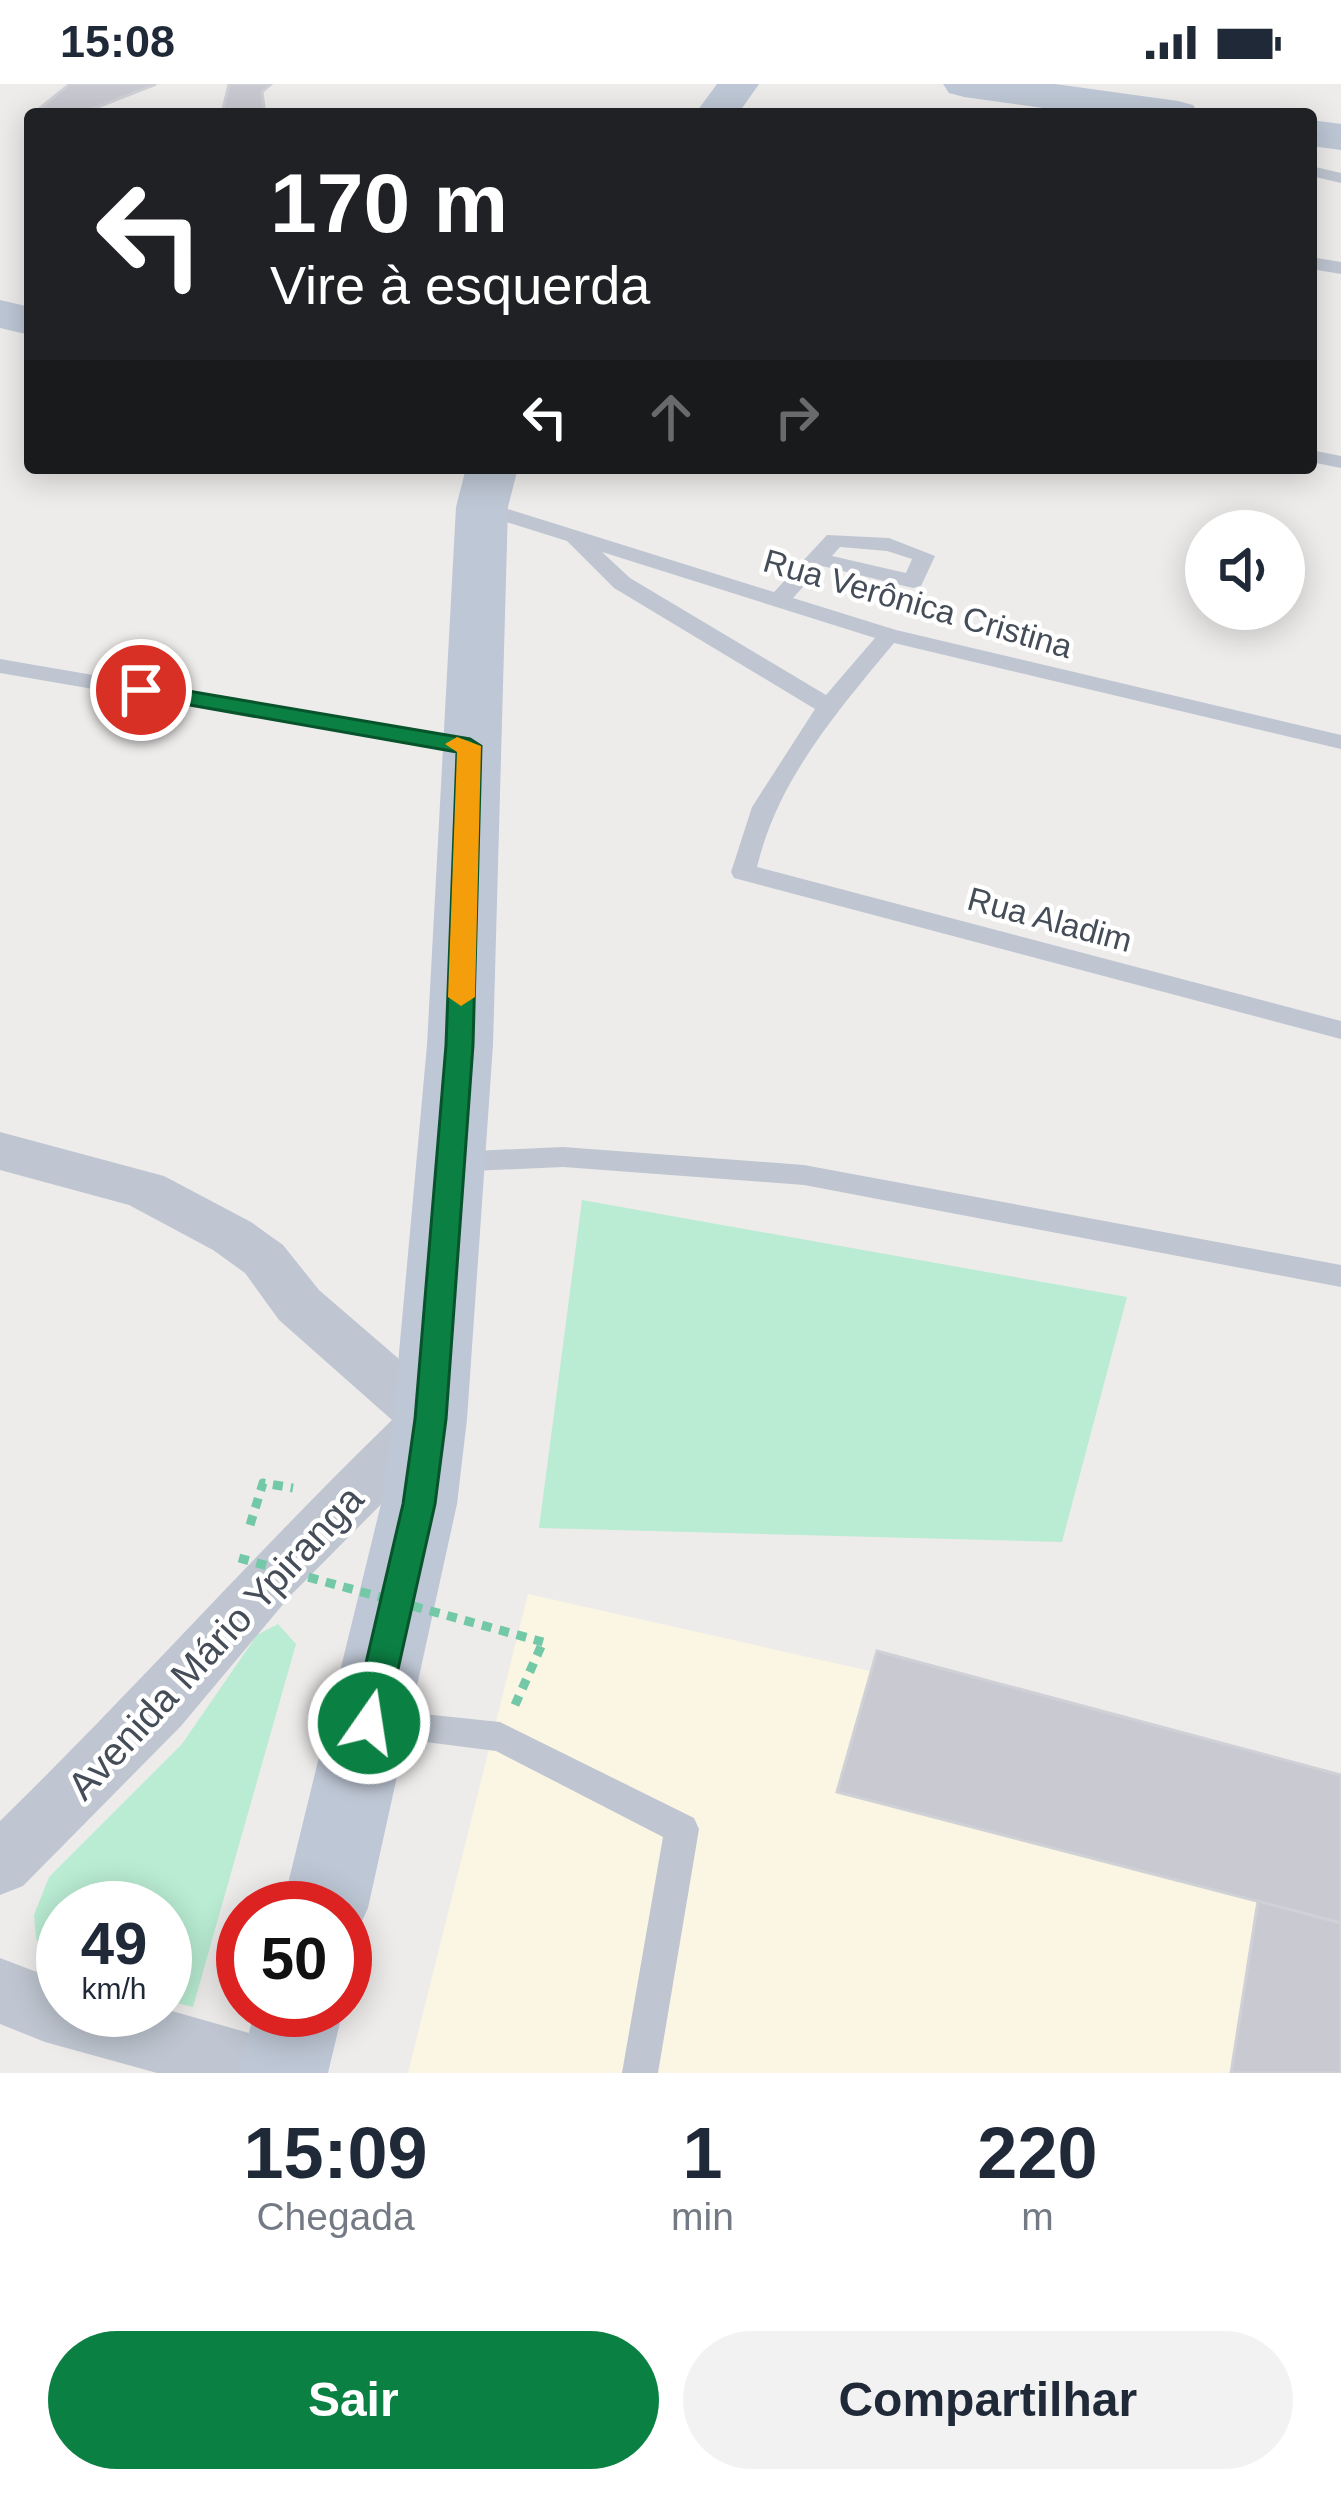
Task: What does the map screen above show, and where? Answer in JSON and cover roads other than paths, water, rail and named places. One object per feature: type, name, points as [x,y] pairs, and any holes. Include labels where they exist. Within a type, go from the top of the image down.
[{"type":"main road","points":[[964,84],[1135,108]]},
{"type":"main road","points":[[331,1881],[419,1504],[430,1419],[450,1162],[487,488]]},
{"type":"main road","points":[[281,2073],[291,2037]]},
{"type":"street","points":[[0,1150],[145,1190],[232,1236],[264,1259],[299,1305],[430,1419]]},
{"type":"street","name":"Avenida Mário Ypiranga","points":[[0,1865],[159,1707],[269,1578],[430,1419]]},
{"type":"street","points":[[0,1990],[45,2009],[281,2073]]},
{"type":"lane","name":"Rua Verônica Cristina","points":[[487,488],[573,536],[889,635],[1341,742]]},
{"type":"lane","points":[[573,536],[622,583],[829,707],[889,635]]},
{"type":"lane","points":[[779,599],[819,560]]},
{"type":"lane","points":[[0,666],[470,746]]},
{"type":"lane","name":"Rua Aladim","points":[[829,707],[750,831],[743,872],[1341,1030]]},
{"type":"lane","points":[[450,1162],[563,1157],[804,1175],[1341,1276]]},
{"type":"lane","points":[[369,1723],[500,1737],[682,1829],[640,2073]]}]
